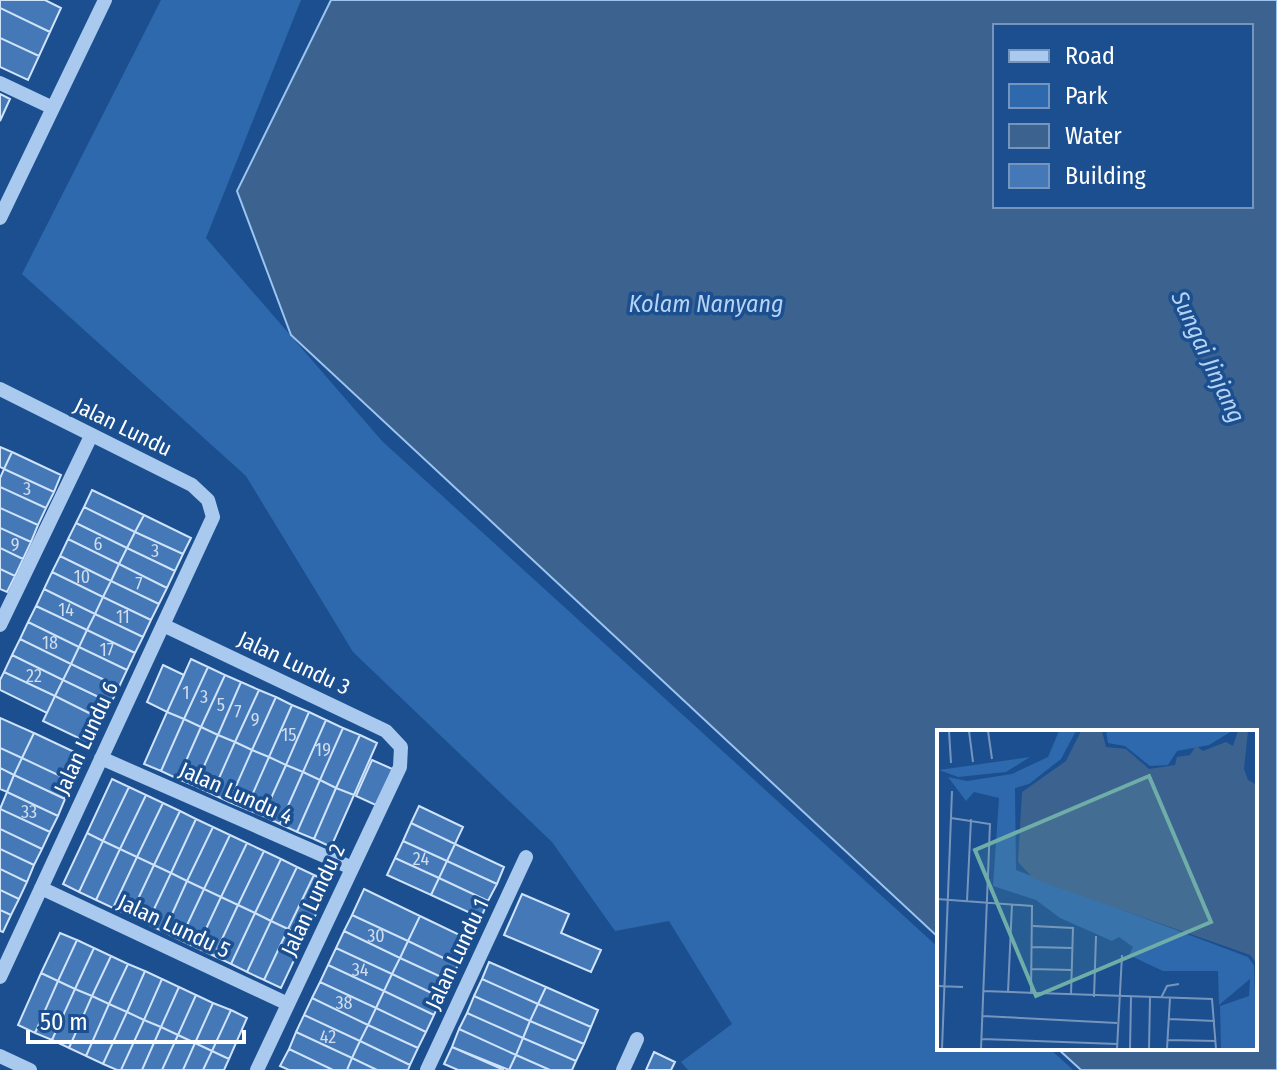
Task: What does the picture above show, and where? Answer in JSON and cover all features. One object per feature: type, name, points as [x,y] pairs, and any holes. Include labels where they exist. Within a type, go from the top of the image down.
[{"type":"street","points":[[0,218],[105,0]]},
{"type":"street","points":[[0,83],[53,108]]},
{"type":"street","name":"Jalan Lundu","points":[[0,389],[192,485],[208,500],[213,517]]},
{"type":"street","points":[[0,625],[91,436]]},
{"type":"street","name":"Jalan Lundu 6","points":[[0,977],[213,517]]},
{"type":"street","name":"Jalan Lundu 3","points":[[163,625],[386,731],[401,747]]},
{"type":"street","name":"Jalan Lundu 2","points":[[257,1070],[400,767],[401,747]]},
{"type":"street","name":"Jalan Lundu 4","points":[[101,758],[352,868]]},
{"type":"street","name":"Jalan Lundu 1","points":[[427,1070],[526,857]]},
{"type":"street","name":"Jalan Lundu 5","points":[[41,888],[288,1004]]},
{"type":"street","points":[[623,1070],[637,1039]]},
{"type":"street","points":[[0,1056],[30,1070]]},
{"type":"green space","points":[[161,0],[301,0],[206,238],[382,441],[937,946],[937,1050],[1051,1050],[1073,1070],[688,1070],[681,1062],[732,1024],[669,921],[615,931],[552,842],[353,652],[246,476],[22,274]]},
{"type":"water","name":"Kolam Nanyang","points":[[331,0],[1277,0],[1277,1070],[1081,1070],[1059,1050],[1257,1050],[1257,730],[937,730],[937,936],[291,335],[237,191]]},
{"type":"building","points":[[0,0],[45,0],[61,8],[50,32],[0,8]]},
{"type":"building","points":[[0,8],[50,32],[39,56],[0,38]]},
{"type":"building","points":[[0,38],[39,56],[28,80],[0,67]]},
{"type":"building","points":[[0,94],[10,99],[0,121]]},
{"type":"building","points":[[0,447],[12,452],[4,469],[0,467]]},
{"type":"building","points":[[12,452],[61,475],[54,492],[4,469]]},
{"type":"building","points":[[4,469],[54,492],[46,508],[0,487]]},
{"type":"building","points":[[0,487],[46,508],[38,525],[0,508]]},
{"type":"building","points":[[92,490],[144,515],[135,532],[84,507]]},
{"type":"building","points":[[84,507],[135,532],[127,548],[76,523]]},
{"type":"building","points":[[0,508],[38,525],[31,542],[0,528]]},
{"type":"building","points":[[144,515],[191,538],[183,554],[135,532]]},
{"type":"building","points":[[76,523],[127,548],[119,564],[68,539]]},
{"type":"building","points":[[0,528],[31,542],[23,559],[0,548]]},
{"type":"building","points":[[135,532],[183,554],[175,571],[127,548]]},
{"type":"building","points":[[68,539],[119,564],[111,581],[60,556]]},
{"type":"building","points":[[0,548],[23,559],[15,576],[0,569]]},
{"type":"building","points":[[127,548],[175,571],[167,588],[119,564]]},
{"type":"building","points":[[60,556],[111,581],[103,597],[52,572]]},
{"type":"building","points":[[119,564],[167,588],[159,604],[111,581]]},
{"type":"building","points":[[0,569],[15,576],[7,592],[0,589]]},
{"type":"building","points":[[52,572],[103,597],[95,614],[44,589]]},
{"type":"building","points":[[111,581],[159,604],[151,620],[103,597]]},
{"type":"building","points":[[44,589],[95,614],[87,630],[36,606]]},
{"type":"building","points":[[103,597],[151,620],[143,637],[95,614]]},
{"type":"building","points":[[36,606],[87,630],[79,647],[28,622]]},
{"type":"building","points":[[95,614],[143,637],[135,653],[87,630]]},
{"type":"building","points":[[28,622],[79,647],[71,664],[20,639]]},
{"type":"building","points":[[87,630],[135,653],[127,670],[79,647]]},
{"type":"building","points":[[20,639],[71,664],[63,680],[12,655]]},
{"type":"building","points":[[79,647],[127,670],[119,687],[71,664]]},
{"type":"building","points":[[12,655],[63,680],[55,696],[4,672]]},
{"type":"building","points":[[191,659],[208,667],[184,719],[167,712]]},
{"type":"building","points":[[71,664],[119,687],[111,703],[63,680]]},
{"type":"building","points":[[163,665],[184,675],[167,712],[147,702]]},
{"type":"building","points":[[208,667],[225,675],[201,727],[184,719]]},
{"type":"building","points":[[4,672],[55,696],[47,713],[0,690]]},
{"type":"building","points":[[225,675],[241,682],[218,735],[201,727]]},
{"type":"building","points":[[63,680],[111,703],[103,720],[55,696]]},
{"type":"building","points":[[241,682],[259,690],[235,742],[218,735]]},
{"type":"building","points":[[259,690],[276,697],[252,750],[235,742]]},
{"type":"building","points":[[55,696],[103,720],[91,744],[43,721]]},
{"type":"building","points":[[276,697],[292,705],[269,757],[252,750]]},
{"type":"building","points":[[292,705],[309,712],[286,765],[269,757]]},
{"type":"building","points":[[167,712],[184,719],[161,771],[144,764]]},
{"type":"building","points":[[309,712],[326,720],[303,772],[286,765]]},
{"type":"building","points":[[0,718],[34,733],[22,758],[0,748]]},
{"type":"building","points":[[184,719],[201,727],[178,779],[161,771]]},
{"type":"building","points":[[326,720],[343,728],[320,780],[303,772]]},
{"type":"building","points":[[201,727],[218,735],[195,786],[178,779]]},
{"type":"building","points":[[343,728],[360,735],[336,788],[320,780]]},
{"type":"building","points":[[34,733],[85,757],[73,782],[22,758]]},
{"type":"building","points":[[218,735],[235,742],[212,794],[195,786]]},
{"type":"building","points":[[360,735],[377,743],[354,795],[336,788]]},
{"type":"building","points":[[235,742],[252,750],[229,802],[212,794]]},
{"type":"building","points":[[0,748],[22,758],[14,775],[0,768]]},
{"type":"building","points":[[252,750],[269,757],[246,809],[229,802]]},
{"type":"building","points":[[269,757],[286,765],[263,816],[246,809]]},
{"type":"building","points":[[22,758],[73,782],[65,799],[14,775]]},
{"type":"building","points":[[372,760],[397,771],[380,807],[356,796]]},
{"type":"building","points":[[286,765],[303,772],[280,824],[263,816]]},
{"type":"building","points":[[0,768],[14,775],[7,792],[0,789]]},
{"type":"building","points":[[303,772],[320,780],[297,832],[280,824]]},
{"type":"building","points":[[14,775],[65,799],[58,816],[7,792]]},
{"type":"building","points":[[112,779],[129,787],[103,841],[87,833]]},
{"type":"building","points":[[320,780],[336,788],[314,839],[297,832]]},
{"type":"building","points":[[129,787],[146,795],[120,849],[103,841]]},
{"type":"building","points":[[336,788],[354,795],[331,847],[314,839]]},
{"type":"building","points":[[7,792],[58,816],[50,832],[0,809]]},
{"type":"building","points":[[146,795],[163,803],[137,857],[120,849]]},
{"type":"building","points":[[163,803],[180,811],[154,865],[137,857]]},
{"type":"building","points":[[419,806],[463,827],[455,844],[411,823]]},
{"type":"building","points":[[0,809],[50,832],[42,849],[0,829]]},
{"type":"building","points":[[180,811],[196,819],[171,873],[154,865]]},
{"type":"building","points":[[196,819],[213,827],[187,881],[171,873]]},
{"type":"building","points":[[411,823],[455,844],[447,861],[403,841]]},
{"type":"building","points":[[213,827],[230,835],[204,889],[187,881]]},
{"type":"building","points":[[0,829],[42,849],[34,865],[0,849]]},
{"type":"building","points":[[87,833],[103,841],[79,892],[63,884]]},
{"type":"building","points":[[230,835],[247,843],[221,897],[204,889]]},
{"type":"building","points":[[103,841],[120,849],[96,900],[79,892]]},
{"type":"building","points":[[403,841],[447,861],[439,878],[395,858]]},
{"type":"building","points":[[247,843],[264,851],[238,905],[221,897]]},
{"type":"building","points":[[455,844],[504,867],[497,884],[447,861]]},
{"type":"building","points":[[0,849],[34,865],[27,882],[0,869]]},
{"type":"building","points":[[120,849],[137,857],[113,908],[96,900]]},
{"type":"building","points":[[264,851],[281,859],[255,913],[238,905]]},
{"type":"building","points":[[137,857],[154,865],[130,916],[113,908]]},
{"type":"building","points":[[395,858],[439,878],[431,895],[387,875]]},
{"type":"building","points":[[281,859],[297,867],[271,921],[255,913]]},
{"type":"building","points":[[447,861],[497,884],[488,901],[439,878]]},
{"type":"building","points":[[154,865],[171,873],[147,924],[130,916]]},
{"type":"building","points":[[297,867],[314,875],[288,929],[271,921]]},
{"type":"building","points":[[0,869],[27,882],[19,899],[0,890]]},
{"type":"building","points":[[171,873],[187,881],[164,932],[147,924]]},
{"type":"building","points":[[314,875],[331,883],[305,937],[288,929]]},
{"type":"building","points":[[439,878],[488,901],[481,918],[431,895]]},
{"type":"building","points":[[187,881],[204,889],[180,940],[164,932]]},
{"type":"building","points":[[204,889],[221,897],[197,948],[180,940]]},
{"type":"building","points":[[364,889],[420,916],[408,941],[352,915]]},
{"type":"building","points":[[0,890],[19,899],[11,915],[0,910]]},
{"type":"building","points":[[522,894],[569,914],[561,933],[601,950],[591,972],[504,935]]},
{"type":"building","points":[[221,897],[238,905],[214,956],[197,948]]},
{"type":"building","points":[[238,905],[255,913],[231,964],[214,956]]},
{"type":"building","points":[[0,910],[11,915],[3,932],[0,931]]},
{"type":"building","points":[[255,913],[271,921],[247,972],[231,964]]},
{"type":"building","points":[[352,915],[408,941],[400,958],[344,931]]},
{"type":"building","points":[[420,916],[470,940],[458,965],[408,941]]},
{"type":"building","points":[[271,921],[288,929],[264,980],[247,972]]},
{"type":"building","points":[[288,929],[305,937],[281,988],[264,980]]},
{"type":"building","points":[[344,931],[400,958],[392,974],[336,948]]},
{"type":"building","points":[[60,933],[77,940],[58,981],[41,973]]},
{"type":"building","points":[[77,940],[94,948],[75,989],[58,981]]},
{"type":"building","points":[[408,941],[458,965],[450,981],[400,958]]},
{"type":"building","points":[[94,948],[111,956],[92,996],[75,989]]},
{"type":"building","points":[[336,948],[392,974],[384,991],[328,965]]},
{"type":"building","points":[[111,956],[128,964],[109,1004],[92,996]]},
{"type":"building","points":[[400,958],[450,981],[442,998],[392,974]]},
{"type":"building","points":[[489,962],[546,987],[538,1004],[482,979]]},
{"type":"building","points":[[128,964],[145,971],[127,1012],[109,1004]]},
{"type":"building","points":[[328,965],[384,991],[376,1008],[320,982]]},
{"type":"building","points":[[145,971],[162,979],[144,1020],[127,1012]]},
{"type":"building","points":[[41,973],[58,981],[35,1033],[18,1025]]},
{"type":"building","points":[[392,974],[442,998],[434,1015],[384,991]]},
{"type":"building","points":[[162,979],[179,987],[161,1027],[144,1020]]},
{"type":"building","points":[[482,979],[538,1004],[530,1021],[474,996]]},
{"type":"building","points":[[58,981],[75,989],[52,1040],[35,1033]]},
{"type":"building","points":[[320,982],[376,1008],[368,1025],[312,998]]},
{"type":"building","points":[[179,987],[196,995],[178,1035],[161,1027]]},
{"type":"building","points":[[546,987],[598,1010],[591,1027],[538,1004]]},
{"type":"building","points":[[75,989],[92,996],[69,1048],[52,1040]]},
{"type":"building","points":[[384,991],[434,1015],[426,1032],[376,1008]]},
{"type":"building","points":[[196,995],[213,1003],[195,1043],[178,1035]]},
{"type":"building","points":[[92,996],[109,1004],[86,1056],[69,1048]]},
{"type":"building","points":[[474,996],[530,1021],[523,1038],[467,1013]]},
{"type":"building","points":[[312,998],[368,1025],[360,1041],[304,1015]]},
{"type":"building","points":[[213,1003],[231,1010],[212,1051],[195,1043]]},
{"type":"building","points":[[109,1004],[127,1012],[103,1064],[86,1056]]},
{"type":"building","points":[[538,1004],[591,1027],[584,1044],[530,1021]]},
{"type":"building","points":[[376,1008],[426,1032],[418,1048],[368,1025]]},
{"type":"building","points":[[231,1010],[247,1018],[229,1059],[212,1051]]},
{"type":"building","points":[[127,1012],[144,1020],[121,1070],[117,1070],[103,1064]]},
{"type":"building","points":[[467,1013],[523,1038],[516,1055],[459,1029]]},
{"type":"building","points":[[304,1015],[360,1041],[352,1058],[296,1032]]},
{"type":"building","points":[[144,1020],[161,1027],[142,1070],[121,1070]]},
{"type":"building","points":[[530,1021],[584,1044],[576,1061],[523,1038]]},
{"type":"building","points":[[368,1025],[418,1048],[410,1065],[360,1041]]},
{"type":"building","points":[[161,1027],[178,1035],[162,1070],[142,1070]]},
{"type":"building","points":[[459,1029],[516,1055],[509,1070],[452,1047]]},
{"type":"building","points":[[296,1032],[352,1058],[347,1070],[333,1070],[289,1049]]},
{"type":"building","points":[[178,1035],[195,1043],[183,1070],[162,1070]]},
{"type":"building","points":[[523,1038],[576,1061],[572,1070],[550,1070],[516,1055]]},
{"type":"building","points":[[360,1041],[410,1065],[408,1070],[377,1070],[352,1058]]},
{"type":"building","points":[[195,1043],[212,1051],[203,1070],[183,1070]]},
{"type":"building","points":[[452,1047],[504,1070],[458,1070],[444,1064]]},
{"type":"building","points":[[289,1049],[333,1070],[289,1070],[280,1066]]},
{"type":"building","points":[[212,1051],[229,1059],[224,1070],[203,1070]]},
{"type":"building","points":[[654,1052],[675,1062],[671,1070],[646,1070]]},
{"type":"building","points":[[516,1055],[550,1070],[509,1070]]},
{"type":"building","points":[[352,1058],[377,1070],[347,1070]]},
{"type":"water label","name":"Sungai Jinjang","points":[[1208,357]]}]
